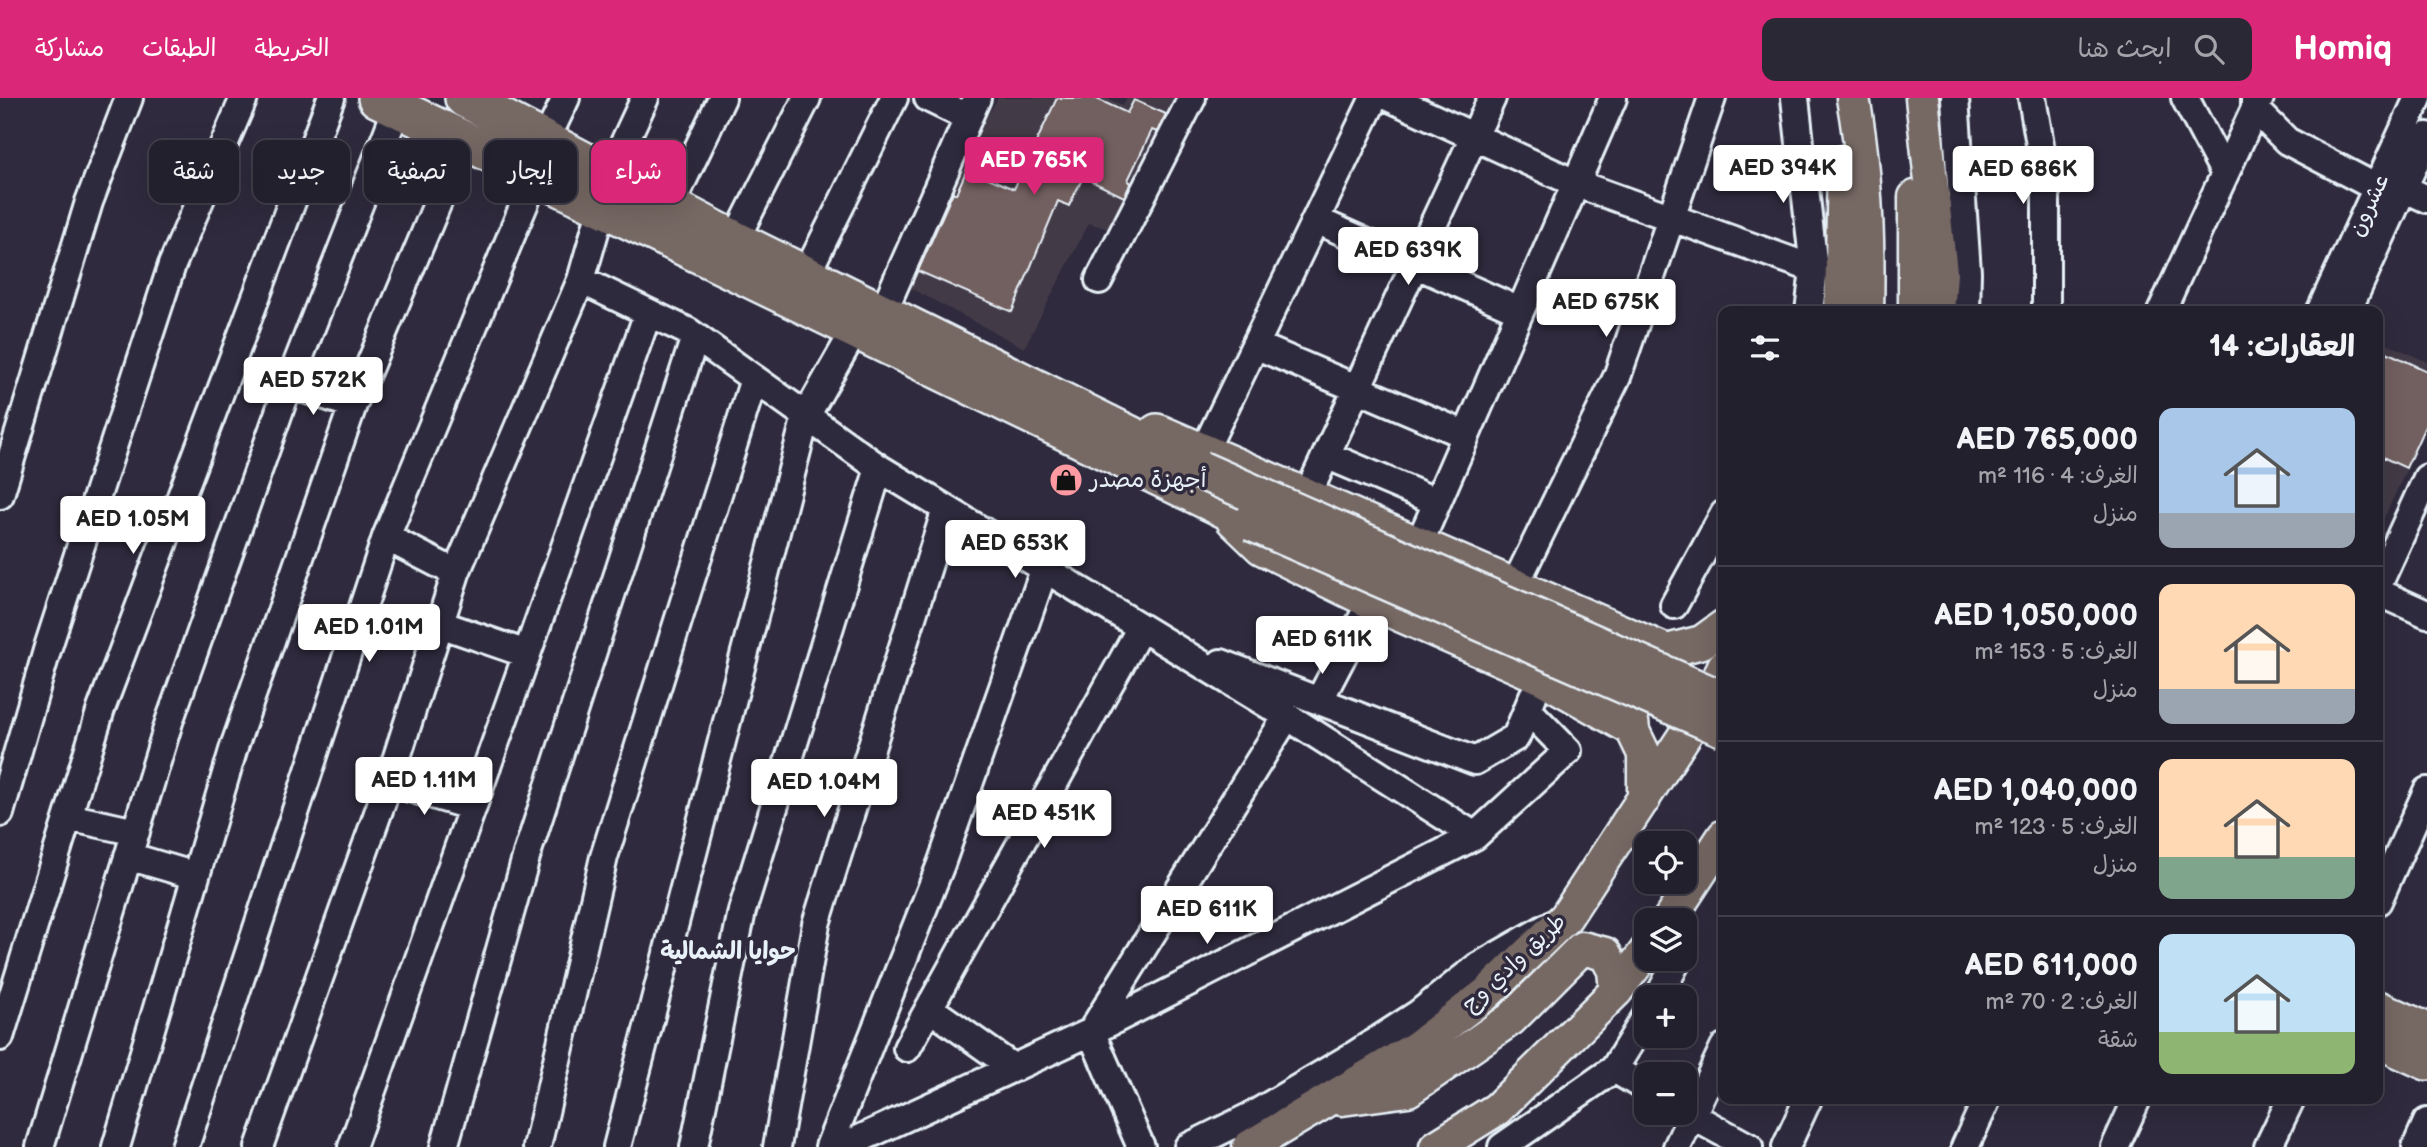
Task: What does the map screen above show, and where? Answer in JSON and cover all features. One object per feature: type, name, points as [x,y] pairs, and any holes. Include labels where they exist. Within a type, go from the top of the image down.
[{"type":"highway","points":[[483,102],[546,140]]},
{"type":"highway","points":[[387,103],[464,140]]},
{"type":"highway","points":[[577,166],[591,178]]},
{"type":"highway","points":[[632,203],[869,321],[1237,514],[1718,724]]},
{"type":"highway","points":[[662,203],[806,275],[869,321],[1017,377],[1718,698]]},
{"type":"highway","points":[[1202,461],[1307,496],[1663,652]]},
{"type":"highway","points":[[1237,514],[1263,546],[1371,600],[1540,674],[1630,725]]},
{"type":"highway","points":[[2383,1012],[2427,1032]]},
{"type":"highway","points":[[2383,1041],[2427,1061]]},
{"type":"main road","points":[[1837,98],[1845,171],[1841,306]]},
{"type":"main road","points":[[1853,98],[1864,177],[1869,251],[1867,306]]},
{"type":"main road","points":[[1904,98],[1916,198],[1915,306]]},
{"type":"main road","points":[[1922,98],[1941,274],[1938,306]]},
{"type":"main road","points":[[1663,652],[1702,642],[1718,630]]},
{"type":"main road","name":"طريق وادي وج","points":[[1249,1147],[1427,1040],[1486,994],[1566,917],[1713,692],[1718,680]]},
{"type":"main road","points":[[1630,725],[1644,754],[1644,799]]},
{"type":"main road","points":[[1680,908],[1701,884],[1718,849]]},
{"type":"main road","points":[[1328,1100],[1408,1090],[1511,1019],[1582,947],[1605,954],[1614,970],[1616,991]]},
{"type":"main road","points":[[1436,1147],[1497,1109],[1616,991],[1634,967]]},
{"type":"street","points":[[0,495],[89,202],[129,98]]},
{"type":"street","points":[[0,813],[48,647],[172,265],[244,98]]},
{"type":"street","points":[[0,1037],[101,709],[331,98]]},
{"type":"street","points":[[546,140],[566,98]]},
{"type":"street","points":[[627,140],[645,98]]},
{"type":"street","points":[[671,205],[722,98]]},
{"type":"street","points":[[736,240],[807,98]]},
{"type":"street","points":[[806,275],[894,98]]},
{"type":"street","points":[[617,1147],[806,416],[869,321],[972,108],[928,98]]},
{"type":"street","points":[[1099,280],[1192,98]]},
{"type":"street","points":[[1202,461],[1374,98]]},
{"type":"street","points":[[1390,98],[1575,183],[1814,269]]},
{"type":"street","points":[[1307,496],[1492,98]]},
{"type":"street","points":[[1419,544],[1613,98]]},
{"type":"street","points":[[1515,586],[1617,377],[1712,98]]},
{"type":"street","points":[[1795,98],[1814,269],[1811,306]]},
{"type":"street","points":[[1955,98],[1967,272],[1966,306]]},
{"type":"street","points":[[2032,98],[2046,179],[2046,306]]},
{"type":"street","points":[[2185,98],[2225,174]]},
{"type":"street","name":"عشرون","points":[[2323,306],[2418,98]]},
{"type":"street","points":[[2164,306],[2256,102],[2287,141],[2377,188]]},
{"type":"street","points":[[40,1147],[169,722],[387,103]]},
{"type":"street","name":"عشرون","points":[[2350,306],[2415,193],[2427,136]]},
{"type":"street","points":[[116,1147],[234,747],[353,405],[438,203]]},
{"type":"street","points":[[185,1147],[386,537],[525,203]]},
{"type":"street","points":[[258,1147],[389,782],[456,573],[581,281],[602,203]]},
{"type":"street","points":[[1315,220],[1520,311]]},
{"type":"street","points":[[581,281],[695,337],[879,468],[1287,716],[1475,836]]},
{"type":"street","points":[[352,1147],[649,313]]},
{"type":"street","points":[[444,1147],[527,853],[695,337]]},
{"type":"street","points":[[1255,345],[1466,435]]},
{"type":"street","points":[[537,1147],[604,857],[754,379]]},
{"type":"street","points":[[289,384],[353,405]]},
{"type":"street","points":[[1326,455],[1437,502]]},
{"type":"street","points":[[694,1147],[742,911],[879,468]]},
{"type":"street","points":[[2383,573],[2427,478]]},
{"type":"street","points":[[777,1147],[816,923],[946,509]]},
{"type":"street","points":[[1674,605],[1718,525]]},
{"type":"street","points":[[386,537],[456,573]]},
{"type":"street","points":[[829,1147],[941,864],[1044,570]]},
{"type":"street","points":[[2383,594],[2427,614]]},
{"type":"street","points":[[1319,701],[1371,600]]},
{"type":"street","points":[[440,624],[527,654]]},
{"type":"street","points":[[1146,632],[1475,761],[1516,737],[1540,674]]},
{"type":"street","points":[[907,1048],[1146,632]]},
{"type":"street","points":[[842,1147],[1091,1032],[1475,836],[1568,751],[1528,710]]},
{"type":"street","points":[[1091,1032],[1287,716]]},
{"type":"street","points":[[389,782],[473,807]]},
{"type":"street","points":[[2383,890],[2427,790]]},
{"type":"street","points":[[68,817],[132,844],[196,876]]},
{"type":"street","points":[[1188,1147],[1253,1115],[1356,1054],[1418,1014],[1477,967],[1566,917]]},
{"type":"street","points":[[929,1008],[1014,1068]]},
{"type":"street","points":[[1091,1032],[1140,1147]]},
{"type":"street","points":[[1502,1147],[1614,1069],[1634,1036]]},
{"type":"street","points":[[1697,1097],[1718,1058]]},
{"type":"street","points":[[1614,1069],[1634,1081]]},
{"type":"street","points":[[1786,1147],[1806,1104]]},
{"type":"street","points":[[1965,1147],[1985,1104]]},
{"type":"street","points":[[2115,1147],[2135,1104]]},
{"type":"street","points":[[2269,1147],[2289,1104]]},
{"type":"street","points":[[1697,1119],[1749,1147]]},
{"type":"street","points":[[2416,1147],[2427,1122]]},
{"type":"street","points":[[1677,1147],[1684,1125]]},
{"type":"shaded area","points":[[998,98],[1106,98],[1123,105],[1127,98],[1184,98],[1118,232],[1089,223],[1024,348],[901,283],[952,176]]},
{"type":"shaded area","points":[[2383,341],[2427,362],[2427,425],[2383,520]]},
{"type":"building","points":[[1057,98],[1095,98],[1127,113],[1134,100],[1166,114],[1157,132],[1152,130],[1128,180],[1131,183],[1124,197],[1083,177],[1069,206],[1058,201],[1012,312],[918,271],[953,192],[956,194],[967,169],[1014,189]]},
{"type":"building","points":[[2383,350],[2427,371],[2427,422],[2406,468],[2383,457]]},
{"type":"place","name":"أجهزة مصدر","points":[[1066,480]]},
{"type":"district","name":"حوايا الشمالية","points":[[728,951]]}]
